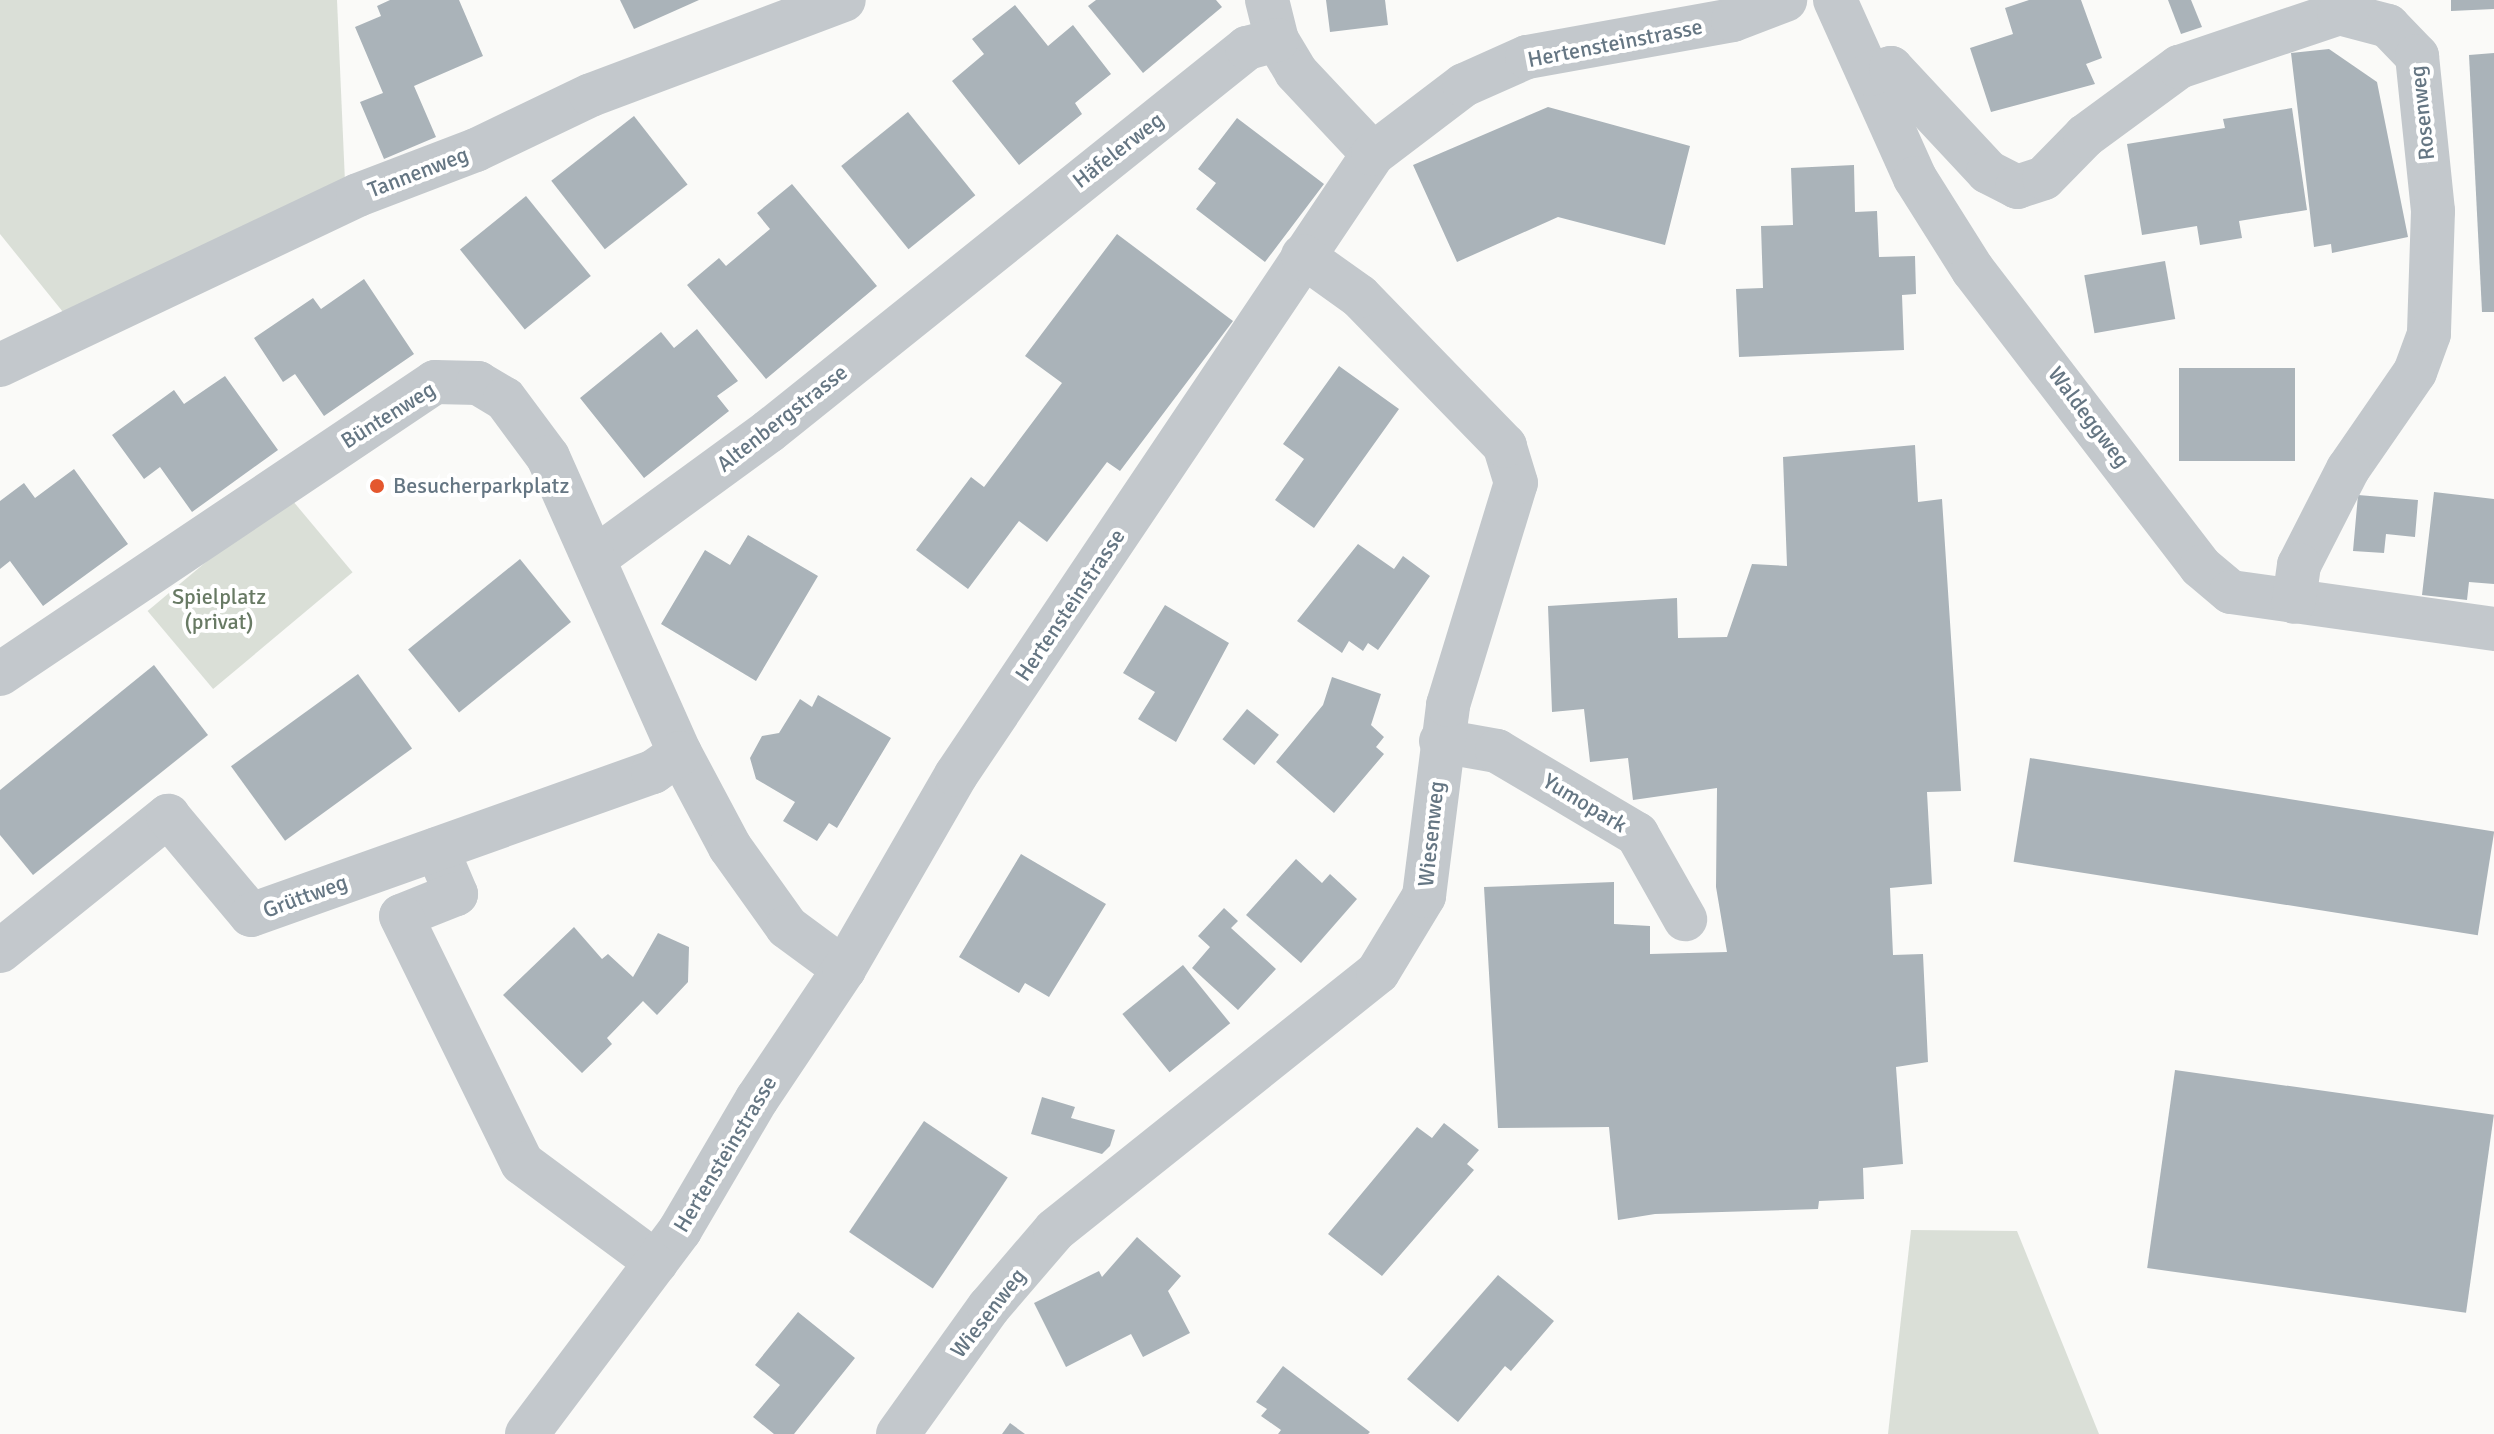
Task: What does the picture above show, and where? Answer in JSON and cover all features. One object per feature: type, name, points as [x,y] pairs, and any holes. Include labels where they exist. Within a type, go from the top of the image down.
[{"type":"street","name":"Tannenweg","points":[[0,365],[358,195],[476,150],[591,95],[844,0]]},
{"type":"street","name":"Hertensteinstrasse","points":[[527,1434],[656,1262],[844,969],[956,775],[1373,154],[1464,85],[1527,57],[1733,20],[1785,0]]},
{"type":"street","name":"Waldeggweg","points":[[1835,0],[1915,178],[1973,270],[2201,567],[2231,592],[2494,629]]},
{"type":"street","name":"Rosenweg","points":[[1870,74],[1891,68],[1988,172],[2017,187],[2044,178],[2085,136],[2179,67],[2339,13],[2388,26],[2417,56],[2433,211],[2429,334],[2415,372],[2348,469],[2299,565],[2294,602]]},
{"type":"street","name":"Häfelerweg","points":[[965,273],[1247,48],[1272,20],[1296,72],[1373,154]]},
{"type":"street","name":"Wiesenweg","points":[[898,1434],[989,1307],[1055,1230],[1378,972],[1424,896],[1441,741],[1516,483],[1505,446],[1359,296],[1303,256]]},
{"type":"street","name":"Altenbergstrasse","points":[[595,558],[769,431],[965,273]]},
{"type":"street","name":"Büntenweg","points":[[0,674],[435,382],[478,383],[505,399],[548,457],[680,753],[730,847],[787,927],[844,969]]},
{"type":"street","name":"Yumopark","points":[[1441,741],[1497,751],[1590,802],[1637,834],[1685,919]]},
{"type":"street","name":"Grüttweg","points":[[0,951],[168,816],[251,915],[653,772],[680,753]]},
{"type":"street","points":[[437,849],[456,894],[401,916],[522,1163],[656,1262]]},
{"type":"green space","points":[[0,0],[337,0],[345,182],[67,317],[0,234]]},
{"type":"green space","name":"Spielplatz (privat)","points":[[287,494],[353,572],[213,689],[148,611]]},
{"type":"green space","points":[[1911,1230],[2017,1231],[2099,1434],[1888,1434]]},
{"type":"building","points":[[390,0],[459,0],[483,56],[414,86],[436,137],[384,159],[360,102],[383,93],[355,27],[381,16],[377,6]]},
{"type":"building","points":[[620,0],[699,0],[634,29]]},
{"type":"building","points":[[1096,0],[1216,0],[1222,7],[1143,73],[1088,6]]},
{"type":"building","points":[[1326,0],[1385,0],[1388,25],[1330,32]]},
{"type":"building","points":[[2029,0],[2081,0],[2102,58],[2086,64],[2095,84],[1991,112],[1970,48],[2013,34],[2005,8]]},
{"type":"building","points":[[2168,0],[2191,0],[2202,27],[2181,34]]},
{"type":"building","points":[[2451,0],[2494,0],[2494,9],[2451,11]]},
{"type":"building","points":[[1015,5],[1048,46],[1073,25],[1111,74],[1075,103],[1082,114],[1019,165],[952,81],[984,54],[972,39]]},
{"type":"building","points":[[2329,49],[2377,82],[2408,237],[2332,253],[2331,244],[2314,247],[2291,53]]},
{"type":"building","points":[[2494,53],[2494,312],[2482,312],[2469,55]]},
{"type":"building","points":[[1548,107],[1690,146],[1665,245],[1558,217],[1457,262],[1413,165]]},
{"type":"building","points":[[2292,108],[2307,210],[2239,221],[2242,238],[2200,245],[2197,226],[2142,235],[2127,144],[2225,128],[2223,119]]},
{"type":"building","points":[[908,112],[975,195],[909,249],[841,166]]},
{"type":"building","points":[[634,116],[688,185],[605,249],[551,181]]},
{"type":"building","points":[[1237,118],[1324,184],[1265,262],[1196,209],[1216,183],[1198,169]]},
{"type":"building","points":[[1854,165],[1855,212],[1877,211],[1879,257],[1915,256],[1916,294],[1902,295],[1904,350],[1739,357],[1736,289],[1763,288],[1761,226],[1793,225],[1791,168]]},
{"type":"building","points":[[792,184],[877,286],[766,379],[687,285],[719,258],[726,266],[770,229],[757,213]]},
{"type":"building","points":[[526,196],[591,276],[525,330],[460,249]]},
{"type":"building","points":[[1117,234],[1233,321],[1120,471],[1107,462],[1047,542],[1019,521],[968,589],[916,550],[971,477],[984,487],[1062,383],[1025,356]]},
{"type":"building","points":[[2165,261],[2175,319],[2094,333],[2084,275]]},
{"type":"building","points":[[364,279],[414,354],[324,416],[295,374],[283,382],[254,338],[313,298],[321,309]]},
{"type":"building","points":[[697,329],[738,381],[717,396],[729,411],[644,478],[580,398],[661,332],[674,348]]},
{"type":"building","points":[[1339,366],[1399,409],[1314,528],[1275,500],[1304,459],[1283,444]]},
{"type":"building","points":[[2179,368],[2295,368],[2295,461],[2179,461]]},
{"type":"building","points":[[225,376],[278,450],[192,512],[160,467],[144,479],[112,435],[174,390],[184,404]]},
{"type":"building","points":[[1915,445],[1918,502],[1942,499],[1961,791],[1927,792],[1932,884],[1890,888],[1893,955],[1923,954],[1928,1062],[1896,1067],[1903,1164],[1863,1168],[1864,1199],[1819,1201],[1818,1209],[1655,1214],[1618,1220],[1609,1127],[1498,1128],[1484,887],[1614,882],[1614,924],[1650,926],[1650,954],[1727,952],[1716,887],[1717,788],[1633,800],[1628,758],[1590,762],[1584,709],[1552,712],[1548,606],[1677,598],[1678,638],[1727,637],[1752,564],[1787,566],[1783,457]]},
{"type":"building","points":[[74,469],[128,544],[43,606],[10,561],[0,569],[0,501],[24,483],[35,498]]},
{"type":"building","points":[[2434,492],[2494,499],[2494,584],[2469,582],[2467,600],[2422,595]]},
{"type":"building","points":[[2358,495],[2418,500],[2415,537],[2386,534],[2384,553],[2353,551]]},
{"type":"building","points":[[748,535],[818,576],[756,681],[661,624],[705,550],[730,565]]},
{"type":"building","points":[[1358,544],[1394,569],[1403,556],[1430,576],[1378,650],[1368,643],[1363,651],[1349,641],[1342,653],[1297,621]]},
{"type":"building","points":[[520,559],[571,622],[459,713],[408,650]]},
{"type":"building","points":[[1165,605],[1229,643],[1176,742],[1138,719],[1155,692],[1123,673]]},
{"type":"building","points":[[154,665],[208,735],[33,875],[0,835],[0,790]]},
{"type":"building","points":[[358,674],[412,748],[285,841],[231,766]]},
{"type":"building","points":[[1332,677],[1381,694],[1371,725],[1384,737],[1376,747],[1384,754],[1334,813],[1276,762],[1323,705]]},
{"type":"building","points":[[818,695],[891,738],[837,828],[829,823],[817,841],[783,821],[795,802],[756,779],[750,758],[762,736],[779,733],[800,699],[812,707]]},
{"type":"building","points":[[1247,709],[1279,735],[1254,765],[1222,739]]},
{"type":"building","points":[[2030,758],[2494,831],[2478,935],[2014,862]]},
{"type":"building","points":[[1021,854],[1106,904],[1049,997],[1025,983],[1019,993],[959,957]]},
{"type":"building","points":[[1296,859],[1322,883],[1330,874],[1357,899],[1301,963],[1246,915]]},
{"type":"building","points":[[1224,908],[1238,921],[1231,928],[1276,969],[1238,1010],[1192,968],[1210,947],[1198,936]]},
{"type":"building","points":[[574,927],[602,959],[608,954],[633,977],[658,933],[689,947],[688,982],[657,1015],[643,1001],[607,1038],[612,1044],[582,1073],[503,995]]},
{"type":"building","points":[[1183,965],[1230,1023],[1170,1072],[1122,1014]]},
{"type":"building","points":[[2175,1070],[2494,1115],[2466,1313],[2147,1268]]},
{"type":"building","points":[[1042,1097],[1075,1107],[1071,1118],[1115,1130],[1110,1146],[1102,1154],[1031,1134]]},
{"type":"building","points":[[924,1121],[1008,1177],[933,1289],[849,1232]]},
{"type":"building","points":[[1444,1123],[1479,1150],[1467,1164],[1474,1170],[1382,1276],[1328,1234],[1417,1127],[1432,1138]]},
{"type":"building","points":[[1137,1237],[1181,1276],[1168,1291],[1190,1333],[1143,1357],[1131,1334],[1066,1367],[1034,1303],[1099,1271],[1102,1277]]},
{"type":"building","points":[[1498,1275],[1554,1321],[1511,1371],[1505,1366],[1458,1422],[1407,1379]]},
{"type":"building","points":[[798,1312],[855,1358],[794,1434],[774,1434],[753,1417],[780,1385],[755,1365]]},
{"type":"building","points":[[1283,1366],[1370,1432],[1278,1434],[1281,1430],[1261,1416],[1267,1409],[1256,1402]]},
{"type":"building","points":[[1010,1423],[1025,1434],[1002,1434]]},
{"type":"place","name":"Besucherparkplatz","points":[[377,486]]}]
